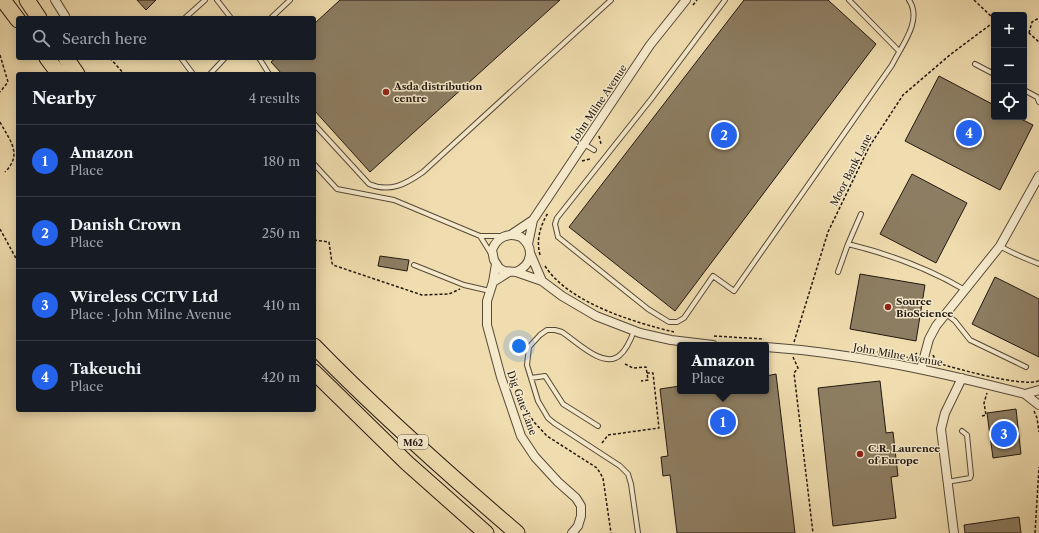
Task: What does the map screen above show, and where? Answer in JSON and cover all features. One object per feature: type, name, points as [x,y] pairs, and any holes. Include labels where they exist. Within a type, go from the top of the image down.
[{"type":"highway","points":[[4,0],[16,17]]},
{"type":"highway","points":[[27,0],[38,16]]},
{"type":"highway","points":[[48,60],[57,72]]},
{"type":"highway","points":[[67,60],[76,72]]},
{"type":"highway","name":"M62","points":[[316,348],[358,392],[517,533]]},
{"type":"highway","name":"M62","points":[[316,374],[408,463],[486,533]]},
{"type":"street","points":[[55,0],[65,16]]},
{"type":"street","name":"John Milne Avenue","points":[[528,244],[533,220],[650,45],[689,3]]},
{"type":"street","points":[[921,369],[929,339],[945,314],[1000,246],[1016,220],[1039,176]]},
{"type":"street","name":"John Milne Avenue","points":[[508,235],[533,220]]},
{"type":"street","points":[[542,281],[530,253],[528,244],[521,237],[508,235],[494,244],[494,260],[504,271],[513,272],[542,281],[562,296],[596,316],[634,331],[671,340],[688,342]]},
{"type":"street","points":[[493,282],[526,265],[530,253]]},
{"type":"street","name":"Dig Gate Lane","points":[[494,260],[493,282],[488,301],[487,325],[505,388],[521,436],[535,457],[558,482],[576,498],[581,506],[581,516],[578,526],[572,533]]},
{"type":"street","name":"John Milne Avenue","points":[[769,347],[845,356],[921,369],[962,378],[1025,394],[1036,407]]},
{"type":"street","points":[[954,533],[941,438],[945,413],[962,378]]},
{"type":"street","points":[[1025,394],[1039,390]]},
{"type":"lane","points":[[187,16],[205,0]]},
{"type":"lane","points":[[216,0],[229,16]]},
{"type":"lane","points":[[273,16],[290,0]]},
{"type":"lane","points":[[316,126],[369,184],[378,188],[388,189],[409,182],[423,172],[611,0]]},
{"type":"lane","points":[[725,0],[652,98],[557,218],[555,224],[558,237],[648,309],[669,322],[677,322],[684,318],[713,276],[734,291],[892,65],[914,20],[914,12],[909,0]]},
{"type":"lane","points":[[849,0],[899,51]]},
{"type":"lane","points":[[182,60],[192,72]]},
{"type":"lane","points":[[212,72],[223,60]]},
{"type":"lane","points":[[261,60],[268,72]]},
{"type":"lane","points":[[975,64],[991,72]]},
{"type":"lane","points":[[1027,92],[1037,97],[1039,102]]},
{"type":"lane","points":[[584,144],[594,150]]},
{"type":"lane","points":[[316,166],[337,189],[394,200],[480,236],[508,235]]},
{"type":"lane","points":[[838,272],[861,214]]},
{"type":"lane","points":[[480,236],[494,260]]},
{"type":"lane","points":[[848,244],[881,252],[911,263],[965,290]]},
{"type":"lane","points":[[1000,246],[1018,257],[1023,257],[1039,264]]},
{"type":"lane","points":[[414,265],[464,285],[490,291]]},
{"type":"lane","points":[[945,314],[955,321],[970,340],[1026,367]]},
{"type":"lane","points":[[634,331],[622,354],[606,360],[602,359],[562,332],[547,330],[529,347],[527,365],[538,401],[548,418],[620,466],[628,474],[638,533]]},
{"type":"lane","points":[[531,378],[545,376],[563,404],[598,426]]},
{"type":"lane","points":[[947,482],[970,478],[971,475],[967,435],[962,431]]},
{"type":"path","points":[[689,3],[697,0]]},
{"type":"path","points":[[974,0],[991,16]]},
{"type":"path","points":[[1039,18],[1032,22],[1029,33],[1039,42]]},
{"type":"path","name":"Moor Bank Lane","points":[[793,344],[828,232],[869,147],[903,95],[951,54],[991,24]]},
{"type":"path","points":[[0,54],[8,82],[0,92]]},
{"type":"path","points":[[112,60],[122,72]]},
{"type":"path","points":[[0,122],[14,149],[15,157],[13,164],[5,172]]},
{"type":"path","points":[[601,133],[599,136],[601,144]]},
{"type":"path","points":[[581,164],[584,160],[590,159]]},
{"type":"path","points":[[542,260],[538,247],[539,234],[549,212]]},
{"type":"path","points":[[0,230],[16,258]]},
{"type":"path","points":[[316,240],[329,242],[332,263],[334,265],[422,295],[449,294],[457,291],[464,285]]},
{"type":"path","points":[[872,351],[911,358],[918,351]]},
{"type":"path","points":[[933,351],[937,363],[1018,382],[1039,381]]},
{"type":"path","points":[[792,355],[798,368],[794,373],[813,533]]},
{"type":"path","points":[[625,364],[633,368],[646,367],[648,380],[641,381]]},
{"type":"path","points":[[602,443],[608,435],[659,428],[653,373],[647,373]]},
{"type":"path","points":[[505,388],[514,391],[534,422],[547,436],[597,468],[603,478],[611,533]]},
{"type":"path","points":[[982,416],[986,415],[984,403],[987,390]]},
{"type":"path","points":[[1036,407],[1039,432]]},
{"type":"path","points":[[1035,533],[1039,467]]},
{"type":"building","points":[[137,0],[156,0],[146,10]]},
{"type":"building","name":"Asda distribution centre","points":[[340,0],[560,0],[370,172],[316,112],[316,72],[280,72],[271,62],[274,60],[316,60],[316,22]]},
{"type":"building","points":[[744,0],[828,0],[876,44],[675,311],[569,227]]},
{"type":"building","points":[[939,76],[991,103],[991,120],[1023,120],[1033,125],[1000,190],[905,141]]},
{"type":"building","points":[[912,174],[967,203],[936,263],[880,234]]},
{"type":"building","points":[[380,256],[409,260],[407,271],[378,266]]},
{"type":"building","name":"Source BioScience","points":[[860,274],[925,285],[916,341],[850,329]]},
{"type":"building","points":[[995,277],[1039,299],[1039,357],[972,324]]},
{"type":"building","points":[[776,374],[795,533],[677,533],[670,475],[663,476],[661,457],[668,456],[660,389],[677,386],[677,394],[769,394],[769,375]]},
{"type":"building","name":"C.R. Laurence of Europe","points":[[880,381],[886,433],[893,432],[898,476],[891,477],[896,518],[833,526],[818,388]]},
{"type":"building","points":[[1016,409],[1021,454],[993,458],[987,413]]},
{"type":"building","points":[[1019,517],[1021,533],[965,533],[964,525]]},
{"type":"place","name":"Asda distribution centre","points":[[386,92]]},
{"type":"place","name":"Takeuchi","points":[[969,133]]},
{"type":"place","name":"Danish Crown","points":[[724,135]]},
{"type":"place","name":"Source BioScience","points":[[888,307]]},
{"type":"place","name":"Amazon","points":[[723,422]]},
{"type":"place","name":"Wireless CCTV Ltd","points":[[1004,434]]},
{"type":"place","name":"C.R. Laurence of Europe","points":[[860,454]]}]
